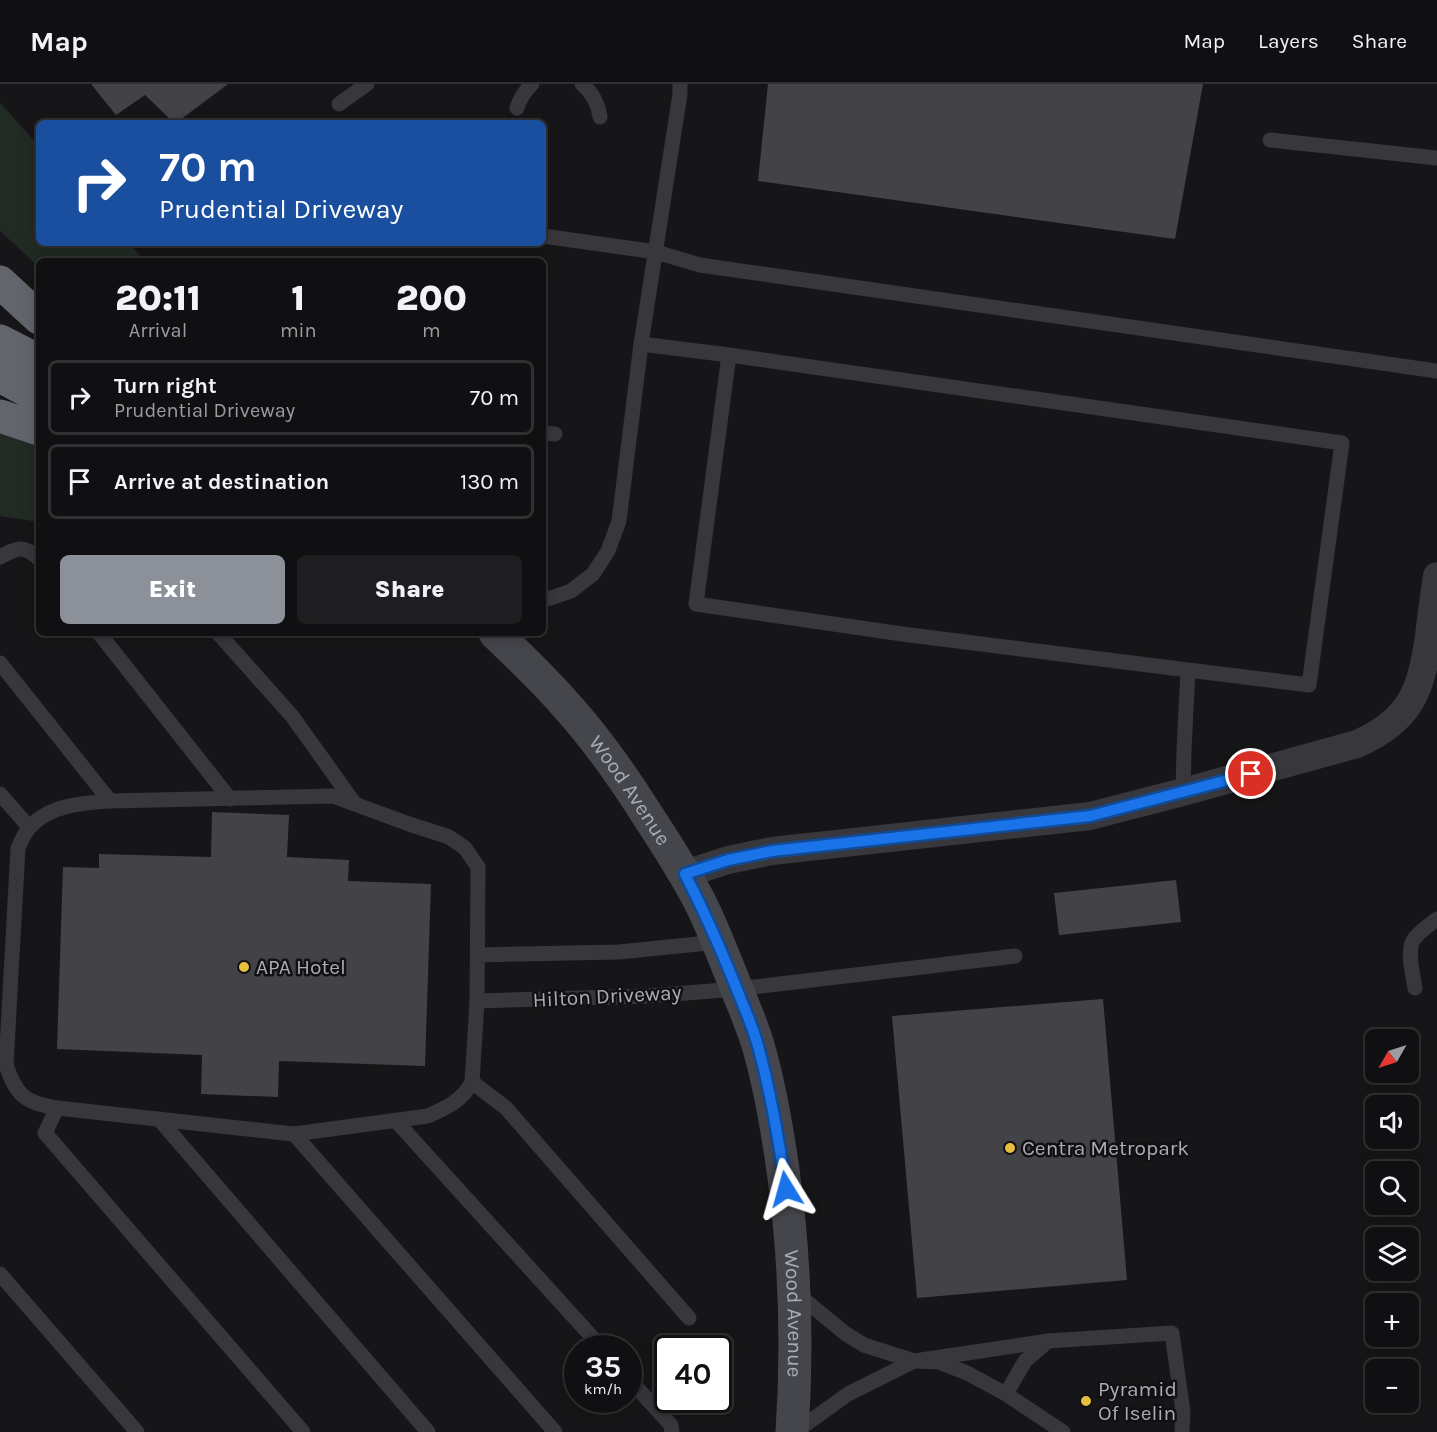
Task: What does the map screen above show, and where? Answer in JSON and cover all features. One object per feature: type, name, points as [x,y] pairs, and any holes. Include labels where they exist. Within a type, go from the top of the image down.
[{"type":"highway","points":[[0,282],[36,315]]},
{"type":"highway","points":[[0,341],[36,359]]},
{"type":"highway","points":[[0,376],[36,395]]},
{"type":"highway","points":[[0,416],[36,428]]},
{"type":"street","points":[[685,874],[728,860],[772,851],[1090,816],[1341,748],[1370,738],[1382,731],[1404,711],[1417,690],[1430,677],[1437,576]]},
{"type":"street","name":"Wood Avenue","points":[[498,636],[566,705],[592,736],[635,796],[701,903],[737,989],[758,1047],[777,1128],[789,1209],[795,1292],[794,1432]]},
{"type":"lane","points":[[339,104],[367,84]]},
{"type":"lane","points":[[517,108],[519,100],[532,84]]},
{"type":"lane","points":[[582,84],[596,100],[600,117]]},
{"type":"lane","points":[[546,599],[571,591],[593,574],[605,557],[614,537],[680,84]]},
{"type":"lane","points":[[1269,140],[1437,158]]},
{"type":"lane","points":[[546,236],[656,252],[700,265],[1437,371]]},
{"type":"lane","points":[[641,344],[729,355],[1342,442],[1309,685],[902,634],[696,604],[729,355]]},
{"type":"lane","points":[[0,557],[15,549],[30,550],[36,556]]},
{"type":"lane","points":[[101,636],[230,799]]},
{"type":"lane","points":[[221,636],[292,716],[355,804]]},
{"type":"lane","points":[[0,663],[110,801]]},
{"type":"lane","points":[[1183,792],[1188,670]]},
{"type":"lane","points":[[0,794],[29,827]]},
{"type":"lane","points":[[0,1077],[18,1091],[35,1104],[294,1134],[428,1116],[466,1094],[472,1082],[477,1001],[478,867],[465,848],[449,837],[333,796],[110,801],[79,804],[46,814],[29,827],[18,848],[6,1065],[18,1091]]},
{"type":"lane","points":[[1415,988],[1411,966],[1411,945],[1413,939],[1424,928],[1437,919]]},
{"type":"lane","points":[[0,928],[13,940]]},
{"type":"lane","name":"Hilton Driveway","points":[[478,955],[619,952],[718,942]]},
{"type":"lane","name":"Hilton Driveway","points":[[477,1001],[648,996],[737,989],[1015,956]]},
{"type":"lane","points":[[472,1082],[506,1108],[689,1318]]},
{"type":"lane","points":[[57,1108],[45,1133],[303,1432]]},
{"type":"lane","points":[[159,1119],[428,1432]]},
{"type":"lane","points":[[396,1121],[590,1335]]},
{"type":"lane","points":[[294,1134],[555,1432]]},
{"type":"lane","points":[[0,1274],[137,1432]]},
{"type":"lane","points":[[795,1292],[864,1346],[914,1361],[939,1362],[967,1372],[1006,1394],[1063,1432]]},
{"type":"lane","points":[[794,1432],[848,1394],[914,1361],[1048,1341],[1172,1333],[1182,1412],[1182,1432]]},
{"type":"lane","points":[[1006,1394],[1025,1361],[1048,1341]]},
{"type":"lane","points":[[642,1393],[672,1425],[672,1432]]},
{"type":"shaded area","points":[[0,103],[36,143],[36,246],[132,246],[142,258],[36,258],[36,264],[0,231]]},
{"type":"shaded area","points":[[0,416],[36,428],[36,522],[0,516]]},
{"type":"building","points":[[91,84],[228,84],[180,120],[171,120],[145,95],[116,115]]},
{"type":"building","points":[[768,84],[1203,84],[1175,239],[758,181]]},
{"type":"building","name":"APA Hotel","points":[[212,812],[289,815],[287,857],[349,860],[348,881],[431,884],[425,1066],[279,1061],[278,1097],[201,1094],[202,1055],[57,1049],[63,867],[99,868],[99,854],[211,857]]},
{"type":"building","points":[[1176,880],[1181,922],[1059,935],[1054,893]]},
{"type":"building","name":"Centra Metropark","points":[[1103,999],[1127,1280],[917,1298],[892,1016]]},
{"type":"place","name":"APA Hotel","points":[[244,967]]},
{"type":"place","name":"Centra Metropark","points":[[1010,1148]]},
{"type":"place","name":"Pyramid Of Iselin","points":[[1086,1401]]},
{"type":"route","points":[[786,1189],[777,1128],[752,1028],[718,942],[685,874],[728,860],[772,851],[1090,816],[1251,774]]}]
